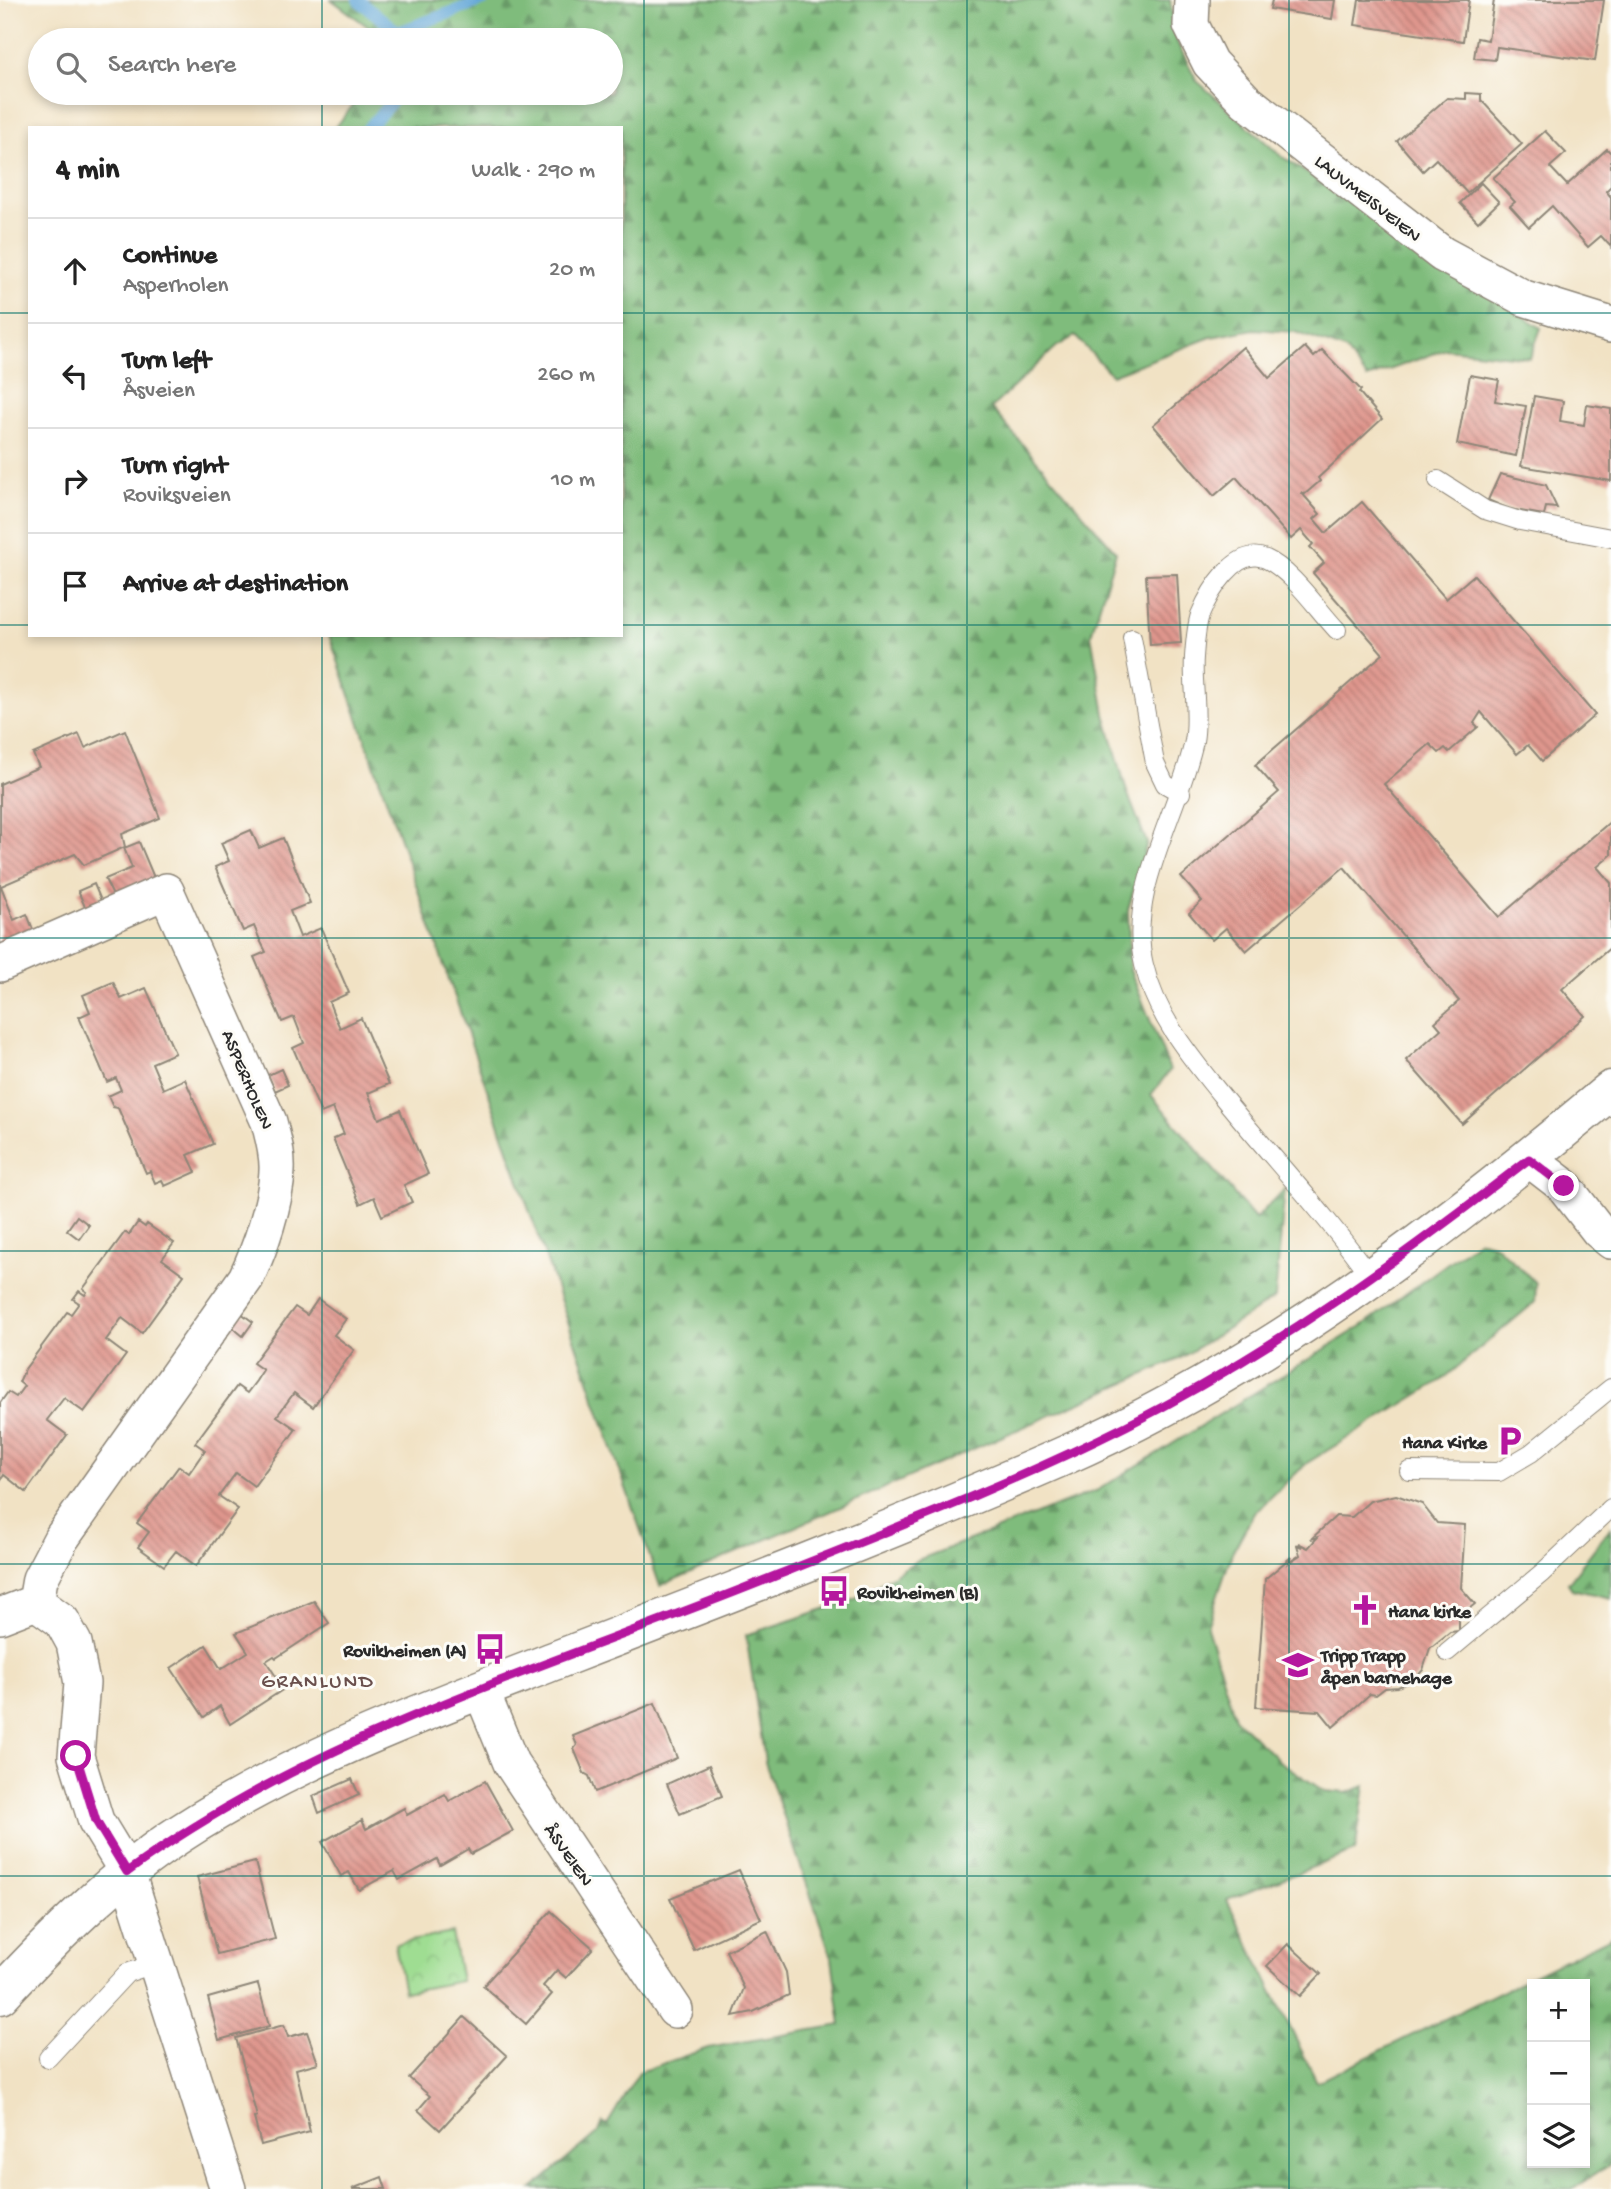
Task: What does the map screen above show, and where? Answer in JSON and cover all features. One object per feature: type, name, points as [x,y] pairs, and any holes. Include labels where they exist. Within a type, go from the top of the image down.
[{"type":"street","name":"LAUVMEISVEIEN","points":[[1192,0],[1191,25],[1210,63],[1246,101],[1442,254],[1524,298],[1611,325]]},
{"type":"street","name":"ASPERHOLEN","points":[[0,964],[166,891],[269,1122],[277,1152],[278,1174],[257,1254],[246,1278],[61,1539],[40,1579],[36,1602]]},
{"type":"street","points":[[0,1995],[76,1917],[127,1872],[180,1833],[246,1794],[309,1763],[481,1690],[774,1577],[1063,1457],[1200,1386],[1372,1279],[1529,1159],[1611,1090]]},
{"type":"street","points":[[1529,1159],[1564,1186],[1599,1231],[1611,1241]]},
{"type":"street","points":[[0,1616],[36,1602],[62,1621],[74,1643],[82,1683],[76,1756],[96,1821],[127,1872],[228,2189]]},
{"type":"street","name":"ÅSVEIEN","points":[[481,1690],[511,1763],[675,2010]]},
{"type":"lane","points":[[1438,480],[1485,510],[1520,522],[1611,538]]},
{"type":"lane","points":[[1337,630],[1280,568],[1264,557],[1242,560],[1219,580],[1199,617],[1194,657],[1195,738],[1181,793],[1145,891],[1139,927],[1144,964],[1157,1004],[1179,1043],[1341,1236],[1372,1279]]},
{"type":"lane","points":[[1132,638],[1155,763],[1165,784],[1181,793]]},
{"type":"lane","points":[[1409,1471],[1499,1472],[1531,1453],[1611,1388]]},
{"type":"lane","points":[[1447,1652],[1542,1573],[1611,1508]]},
{"type":"lane","points":[[48,2058],[127,1973],[157,1963]]},
{"type":"green space","points":[[332,0],[1170,0],[1177,42],[1197,81],[1281,156],[1541,328],[1530,358],[1446,349],[1367,378],[1345,350],[1295,332],[1254,329],[1211,337],[1112,375],[1075,336],[1056,347],[991,408],[1116,552],[1091,635],[1105,714],[1127,792],[1147,843],[1128,910],[1130,970],[1170,1070],[1151,1095],[1255,1219],[1285,1189],[1275,1298],[1179,1359],[660,1586],[330,637],[623,637],[623,126],[337,126],[353,105],[623,105],[623,28],[370,28]]},
{"type":"green space","points":[[1479,1240],[1495,1245],[1536,1283],[1535,1302],[1442,1380],[1307,1463],[1254,1513],[1232,1553],[1207,1627],[1235,1718],[1279,1761],[1324,1791],[1348,1793],[1365,1786],[1355,1851],[1227,1900],[1317,2082],[1611,1937],[1611,2164],[1572,2189],[532,2189],[599,2132],[603,2122],[607,2125],[639,2072],[708,2048],[841,2025],[832,1958],[765,1762],[746,1635],[855,1599],[918,1560],[1098,1490],[1362,1326]]},
{"type":"green space","points":[[1611,1527],[1611,1598],[1572,1589],[1568,1583]]},
{"type":"green space","points":[[452,1933],[461,1981],[404,1992],[395,1944]]},
{"type":"building","points":[[1272,0],[1335,0],[1332,19],[1270,9]]},
{"type":"building","points":[[1359,0],[1469,0],[1463,41],[1355,25]]},
{"type":"building","points":[[1494,0],[1604,0],[1595,61],[1497,47],[1495,60],[1474,58],[1477,38],[1488,40]]},
{"type":"building","points":[[1466,93],[1481,94],[1481,100],[1522,144],[1467,193],[1436,159],[1423,171],[1397,141],[1447,98],[1466,99]]},
{"type":"building","points":[[1545,131],[1566,153],[1550,167],[1567,185],[1607,149],[1611,153],[1611,186],[1606,191],[1611,197],[1611,247],[1601,236],[1588,247],[1552,206],[1529,227],[1510,206],[1515,202],[1493,178]]},
{"type":"building","points":[[1481,183],[1499,202],[1478,222],[1460,203]]},
{"type":"building","points":[[1243,347],[1269,378],[1305,347],[1314,357],[1322,350],[1361,390],[1359,392],[1382,419],[1318,478],[1320,481],[1305,494],[1301,492],[1320,514],[1314,519],[1326,533],[1362,502],[1446,599],[1474,575],[1595,715],[1542,761],[1528,745],[1517,754],[1481,712],[1474,723],[1478,727],[1449,752],[1445,748],[1439,753],[1430,744],[1384,784],[1499,917],[1611,821],[1611,855],[1597,867],[1611,883],[1611,947],[1562,989],[1585,1016],[1462,1124],[1406,1060],[1441,1029],[1435,1022],[1459,1001],[1344,867],[1246,951],[1226,928],[1212,940],[1189,913],[1202,901],[1181,877],[1279,792],[1255,765],[1383,654],[1313,573],[1324,563],[1310,547],[1313,544],[1301,530],[1291,539],[1236,477],[1214,496],[1153,425]]},
{"type":"building","points":[[1470,375],[1499,380],[1495,401],[1526,406],[1516,456],[1457,444]]},
{"type":"building","points":[[1534,396],[1563,401],[1560,421],[1584,425],[1587,405],[1611,409],[1611,481],[1521,466]]},
{"type":"building","points":[[1500,474],[1546,485],[1557,508],[1546,507],[1544,515],[1509,509],[1488,500]]},
{"type":"building","points":[[1177,574],[1181,643],[1150,645],[1146,575]]},
{"type":"building","points":[[125,730],[160,818],[122,834],[125,847],[84,865],[75,854],[1,886],[14,920],[27,914],[34,932],[0,947],[0,784],[39,767],[33,754],[79,734],[85,748]]},
{"type":"building","points":[[251,830],[259,848],[283,838],[310,903],[290,911],[300,937],[321,928],[349,993],[329,1002],[334,1015],[340,1028],[361,1018],[389,1084],[368,1093],[379,1119],[400,1110],[428,1174],[404,1185],[412,1202],[382,1216],[374,1197],[360,1204],[333,1139],[344,1134],[333,1108],[321,1113],[293,1048],[304,1043],[294,1017],[282,1022],[254,957],[266,952],[254,926],[243,931],[215,867],[229,861],[221,843]]},
{"type":"building","points":[[139,842],[155,880],[114,898],[105,879],[132,868],[124,848]]},
{"type":"building","points":[[94,884],[102,903],[86,909],[78,891]]},
{"type":"building","points":[[113,982],[121,999],[146,988],[175,1053],[152,1063],[163,1089],[185,1079],[213,1144],[188,1155],[196,1172],[165,1186],[162,1180],[155,1183],[150,1171],[146,1173],[118,1108],[113,1107],[108,1096],[121,1090],[116,1078],[107,1082],[79,1017],[90,1012],[83,995]]},
{"type":"building","points":[[281,1069],[288,1085],[275,1091],[268,1075]]},
{"type":"building","points":[[77,1216],[89,1225],[79,1239],[67,1230]]},
{"type":"building","points":[[138,1222],[145,1227],[147,1224],[174,1243],[162,1259],[184,1275],[142,1333],[122,1318],[106,1340],[126,1355],[84,1412],[64,1398],[47,1420],[67,1435],[26,1492],[4,1475],[0,1481],[0,1403],[8,1392],[16,1397],[24,1386],[19,1382],[25,1369],[67,1312],[71,1314],[79,1303],[73,1299],[79,1291],[85,1295],[87,1292],[83,1289],[125,1232],[129,1235]]},
{"type":"building","points":[[318,1299],[346,1319],[334,1335],[354,1350],[313,1407],[294,1393],[277,1416],[296,1429],[254,1486],[236,1473],[219,1496],[238,1509],[196,1566],[176,1551],[164,1566],[138,1547],[149,1532],[137,1523],[179,1466],[189,1473],[205,1450],[195,1443],[237,1386],[247,1393],[256,1381],[263,1370],[253,1363],[295,1307],[307,1315]]},
{"type":"building","points":[[241,1313],[253,1322],[243,1336],[231,1326]]},
{"type":"building","name":"Hana kirke","points":[[1396,1495],[1422,1504],[1437,1523],[1465,1525],[1461,1588],[1475,1604],[1459,1617],[1459,1631],[1450,1632],[1430,1648],[1423,1670],[1414,1680],[1398,1687],[1385,1688],[1376,1695],[1370,1694],[1333,1727],[1320,1711],[1256,1707],[1265,1579],[1291,1557],[1288,1563],[1300,1555],[1297,1545],[1302,1547],[1298,1543],[1308,1548],[1318,1537],[1311,1539],[1336,1516],[1352,1517],[1370,1501]]},
{"type":"building","points":[[314,1601],[329,1623],[276,1658],[274,1656],[266,1661],[284,1689],[230,1724],[220,1706],[204,1717],[171,1668],[206,1645],[221,1669],[248,1652],[236,1633]]},
{"type":"building","points":[[655,1703],[677,1758],[595,1792],[574,1749],[577,1745],[573,1736]]},
{"type":"building","points":[[709,1765],[722,1796],[680,1814],[667,1784]]},
{"type":"building","points":[[352,1779],[359,1795],[319,1813],[313,1796]]},
{"type":"building","points":[[485,1781],[513,1831],[471,1854],[468,1849],[440,1865],[437,1859],[399,1880],[394,1871],[359,1890],[349,1872],[341,1876],[322,1842],[362,1820],[366,1829],[404,1808],[407,1815],[445,1794],[449,1801]]},
{"type":"building","points":[[255,1862],[275,1939],[217,1954],[197,1877]]},
{"type":"building","points":[[739,1870],[761,1919],[694,1950],[670,1898]]},
{"type":"building","points":[[551,1911],[593,1948],[566,1978],[557,1970],[543,1986],[552,1994],[526,2024],[483,1986]]},
{"type":"building","points":[[767,1931],[786,1972],[789,1995],[753,2012],[733,2016],[744,1988],[726,1951]]},
{"type":"building","points":[[1288,1944],[1321,1974],[1300,1996],[1267,1966]]},
{"type":"building","points":[[258,1984],[269,2026],[219,2040],[208,1998]]},
{"type":"building","points":[[464,2017],[507,2056],[440,2130],[418,2110],[430,2096],[409,2078]]},
{"type":"building","points":[[284,2025],[288,2037],[307,2032],[318,2063],[296,2069],[310,2132],[261,2145],[254,2118],[257,2117],[236,2038]]},
{"type":"building","points":[[382,2177],[386,2189],[352,2189]]},
{"type":"waterway","points":[[358,0],[393,28]]},
{"type":"waterway","points":[[409,28],[484,0]]},
{"type":"waterway","points":[[370,126],[389,105]]},
{"type":"place","name":"Hana Kirke","points":[[1510,1441]]},
{"type":"place","name":"Rovikheimen (B)","points":[[834,1591]]},
{"type":"place","name":"Hana kirke","points":[[1365,1610]]},
{"type":"place","name":"Rovikheimen (A)","points":[[490,1649]]},
{"type":"place","name":"Tripp Trapp åpen barnehage","points":[[1298,1665]]},
{"type":"district","name":"GRANLUND","points":[[318,1680]]},
{"type":"route","points":[[76,1756],[96,1821],[127,1872],[180,1833],[246,1794],[309,1763],[481,1690],[774,1577],[1063,1457],[1127,1426],[1200,1386],[1372,1279],[1529,1159],[1564,1186]]}]
